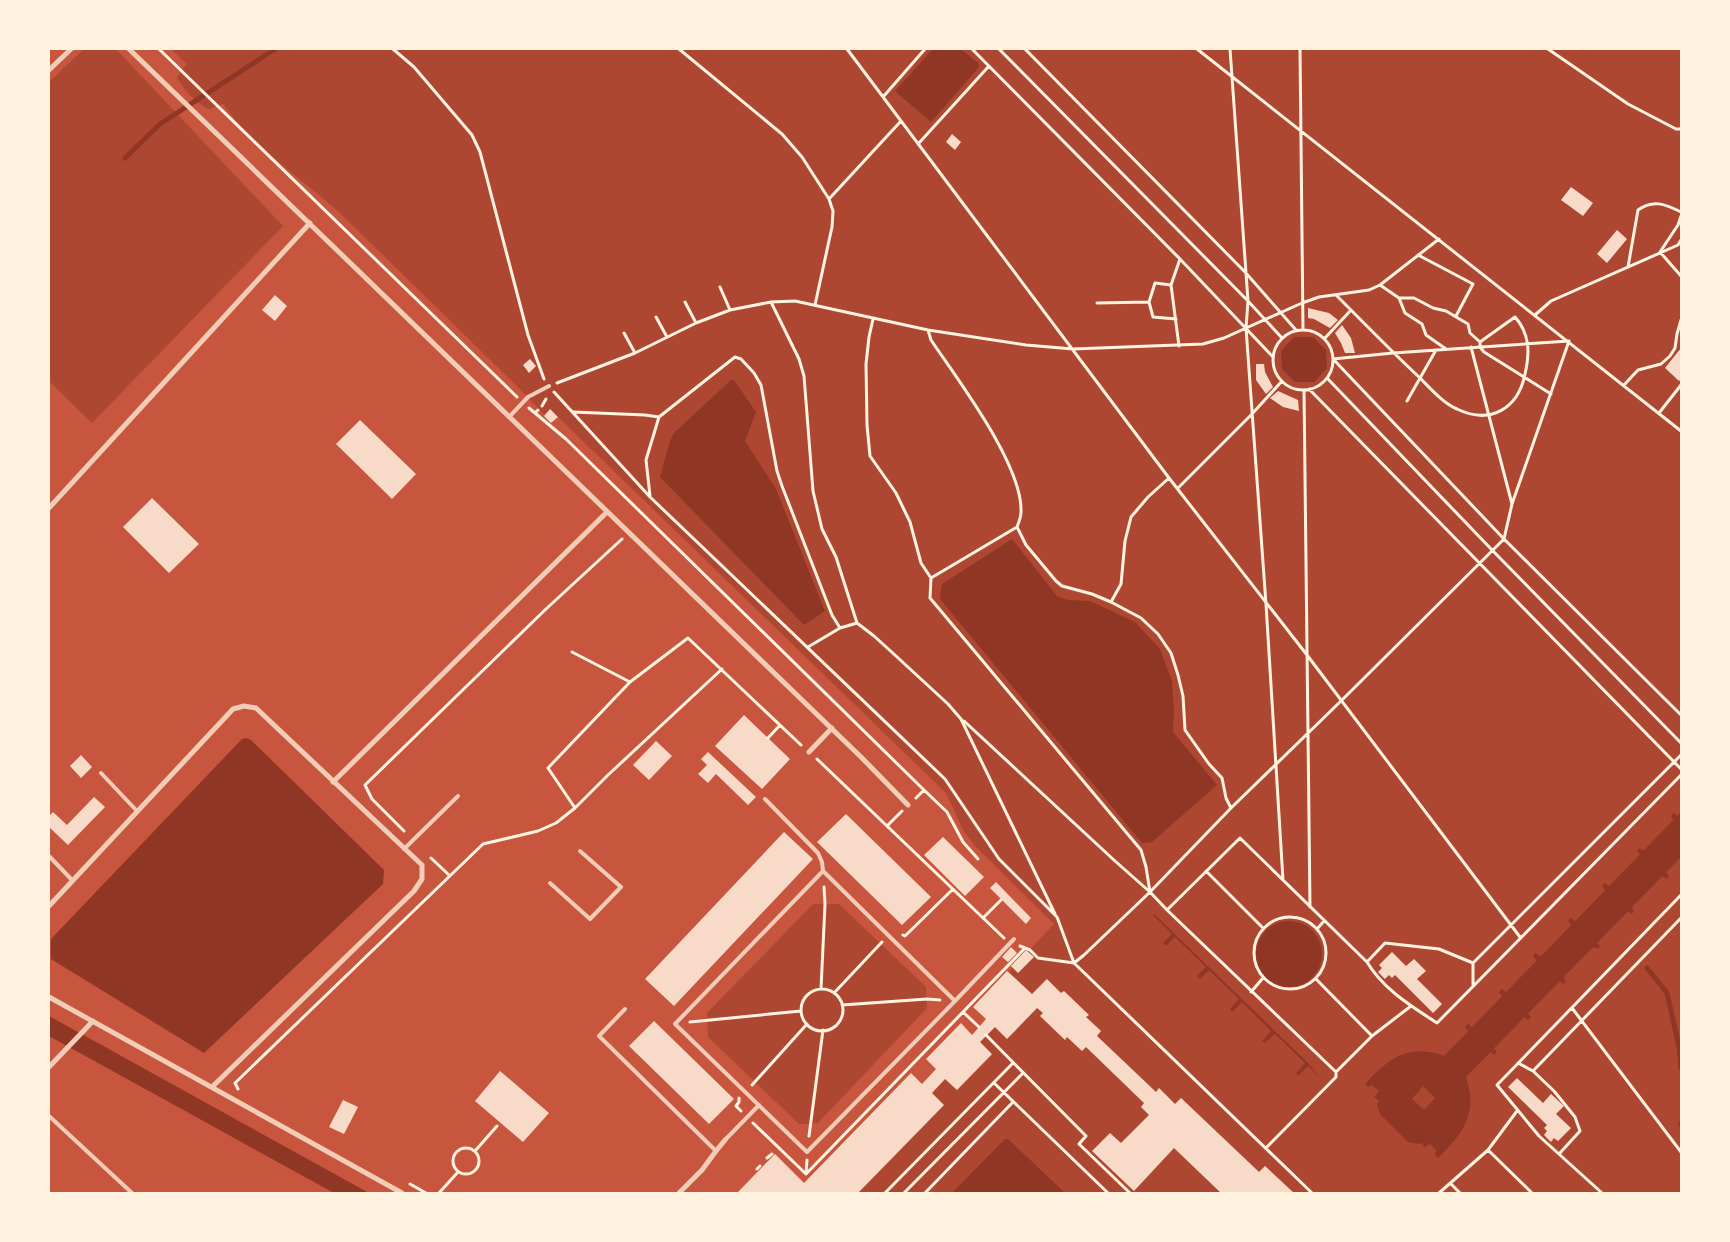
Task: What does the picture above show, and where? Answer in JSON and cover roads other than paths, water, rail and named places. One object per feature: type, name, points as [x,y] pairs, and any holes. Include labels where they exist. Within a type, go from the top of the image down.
[{"type":"street","points":[[49,70],[72,49]]},
{"type":"street","points":[[129,49],[832,728],[908,805]]},
{"type":"street","points":[[49,508],[310,223]]},
{"type":"street","points":[[333,782],[607,512]]},
{"type":"street","points":[[49,906],[136,810],[233,709],[244,706],[256,708],[422,865],[422,879],[414,891],[212,1087]]},
{"type":"street","points":[[809,752],[832,728]]},
{"type":"street","points":[[49,997],[402,1193]]},
{"type":"street","points":[[49,1064],[93,1021]]},
{"type":"street","points":[[679,1193],[702,1170],[725,1140]]},
{"type":"lane","points":[[509,417],[528,397],[550,386]]},
{"type":"lane","points":[[101,773],[136,810]]},
{"type":"lane","points":[[404,849],[458,796]]},
{"type":"lane","points":[[766,799],[813,847],[822,862],[823,871],[955,1001]]},
{"type":"lane","points":[[550,883],[590,919],[621,887],[580,851]]},
{"type":"lane","points":[[49,856],[72,880]]},
{"type":"lane","points":[[823,871],[675,1024],[807,1152],[1014,939]]},
{"type":"lane","points":[[625,1010],[599,1036],[716,1150]]},
{"type":"lane","points":[[725,1140],[759,1106]]},
{"type":"lane","points":[[49,1116],[132,1193]]},
{"type":"waterway","points":[[125,158],[160,124],[275,49]]},
{"type":"waterway","points":[[1536,956],[1539,959]]},
{"type":"waterway","points":[[1647,968],[1667,993],[1679,1047],[1681,1068]]}]
